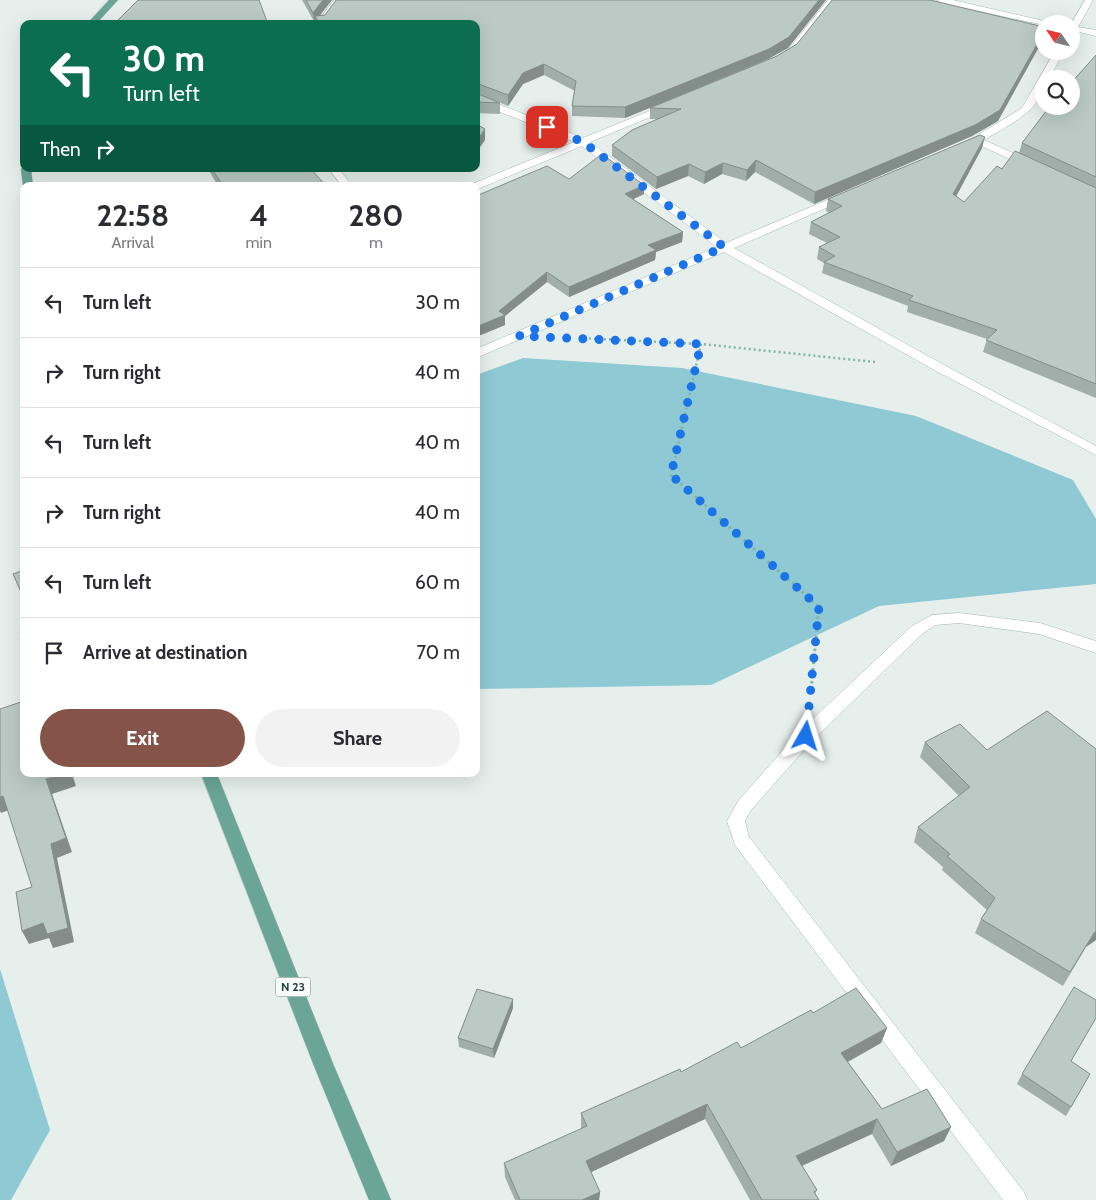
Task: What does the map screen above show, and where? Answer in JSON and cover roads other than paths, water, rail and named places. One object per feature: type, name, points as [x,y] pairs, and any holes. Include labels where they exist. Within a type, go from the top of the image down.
[{"type":"main road","points":[[95,20],[114,0]]},
{"type":"main road","name":"N 23","points":[[210,777],[324,1066],[380,1200]]},
{"type":"street","points":[[323,20],[338,0]]},
{"type":"street","points":[[772,63],[792,51],[832,0]]},
{"type":"street","points":[[941,0],[1035,20]]},
{"type":"street","points":[[1080,15],[1089,0]]},
{"type":"street","points":[[1080,30],[1096,33]]},
{"type":"street","points":[[950,152],[978,140],[1026,110],[1035,94]]},
{"type":"street","points":[[480,100],[583,142],[724,247],[940,368],[1096,451]]},
{"type":"street","points":[[480,184],[673,104]]},
{"type":"street","points":[[978,140],[1037,168]]},
{"type":"street","points":[[480,352],[860,190]]},
{"type":"street","points":[[1016,1200],[741,840],[736,821],[745,805],[806,736],[917,630],[932,620],[959,618],[1040,628],[1096,647]]},
{"type":"water","points":[[523,358],[682,368],[916,416],[1073,480],[1096,519],[1096,584],[879,606],[711,685],[480,689],[480,374]]},
{"type":"water","points":[[0,969],[50,1130],[11,1200],[0,1200]]}]
